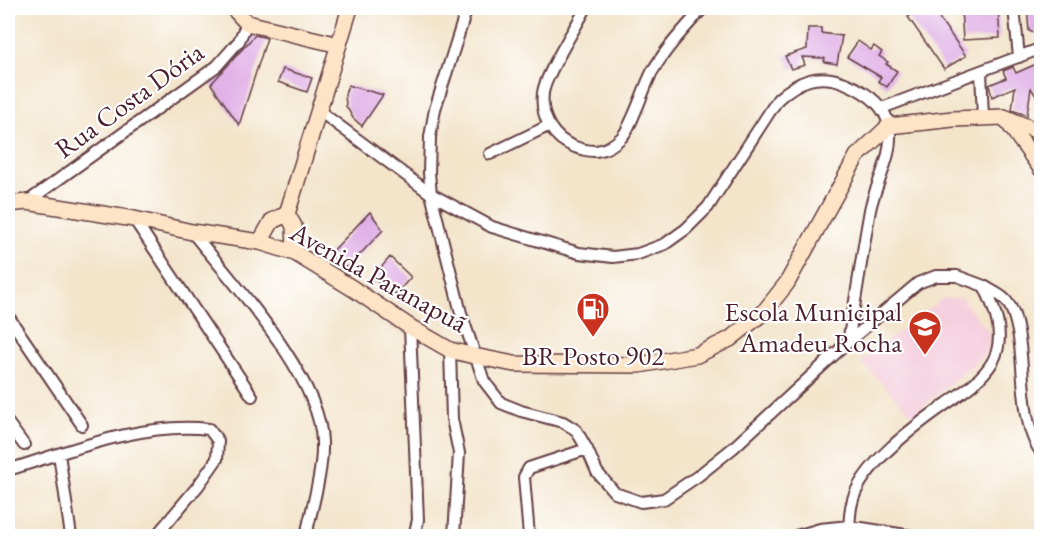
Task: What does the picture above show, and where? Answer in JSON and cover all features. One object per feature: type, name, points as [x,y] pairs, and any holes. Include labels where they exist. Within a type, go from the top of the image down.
[{"type":"street","points":[[233,8],[247,23],[339,45]]},
{"type":"street","points":[[260,242],[272,221],[287,214],[350,8]]},
{"type":"street","points":[[467,8],[435,109],[430,137],[429,173],[431,194],[474,356],[484,381],[501,403],[563,422],[576,430],[597,472],[615,493],[641,502],[664,499],[733,448],[848,342],[918,283],[936,276],[957,276],[984,286],[1007,300],[1015,317],[1021,348],[1028,423],[1034,444],[1041,453]]},
{"type":"street","points":[[586,8],[543,91],[542,107],[548,126],[565,144],[589,152],[605,149],[623,136],[652,73],[671,42],[704,8]]},
{"type":"street","points":[[1014,8],[1019,57]]},
{"type":"street","name":"Rua Costa Dória","points":[[27,202],[217,66],[239,41],[247,23]]},
{"type":"street","points":[[882,108],[1041,48]]},
{"type":"street","points":[[981,71],[983,118]]},
{"type":"street","points":[[318,111],[431,194],[492,227],[579,253],[613,257],[638,254],[665,244],[686,230],[708,207],[778,99],[790,88],[809,78],[835,79],[859,89],[882,108],[889,126],[887,157],[870,207],[848,342]]},
{"type":"street","points":[[889,126],[1004,117],[1041,133]]},
{"type":"street","points":[[1004,117],[1041,170]]},
{"type":"street","points":[[490,154],[548,126]]},
{"type":"street","name":"Avenida Paranapuã","points":[[8,204],[27,202],[134,219],[192,232],[260,242],[295,253],[450,350],[514,364],[639,365],[697,355],[730,339],[764,312],[787,283],[858,156],[889,126]]},
{"type":"street","points":[[287,214],[294,225],[295,253]]},
{"type":"street","points":[[134,219],[252,396]]},
{"type":"street","points":[[192,232],[269,328],[297,369],[317,410],[322,442],[320,467],[306,537]]},
{"type":"street","points":[[849,526],[852,501],[860,485],[876,464],[905,434],[972,386],[994,360],[999,339],[996,310],[984,286]]},
{"type":"street","points":[[8,316],[82,425]]},
{"type":"street","points":[[410,327],[418,520],[414,537]]},
{"type":"street","points":[[450,350],[452,419],[459,453],[454,537]]},
{"type":"street","points":[[8,423],[24,445]]},
{"type":"street","points":[[8,470],[135,433],[187,427],[209,429],[218,441],[217,459],[156,537]]},
{"type":"street","points":[[530,537],[526,471],[587,448]]},
{"type":"street","points":[[59,454],[70,537]]},
{"type":"street","points":[[796,537],[820,529],[849,526],[912,537]]},
{"type":"shaded area","name":"Escola Municipal Amadeu Rocha","points":[[943,298],[961,298],[989,333],[989,351],[913,415],[861,362]]},
{"type":"building","points":[[921,8],[932,8],[966,56],[944,69],[908,17]]},
{"type":"building","points":[[961,8],[998,8],[1000,38],[963,40]]},
{"type":"building","points":[[1027,8],[1041,8],[1041,30],[1034,33],[1029,31]]},
{"type":"building","points":[[808,28],[821,28],[821,33],[842,36],[837,64],[824,62],[825,58],[802,57],[805,65],[791,69],[785,56],[807,49]]},
{"type":"building","points":[[255,35],[267,38],[239,125],[211,84]]},
{"type":"building","points":[[858,41],[871,50],[874,46],[882,52],[879,56],[897,71],[887,87],[878,81],[881,77],[847,57]]},
{"type":"building","points":[[1041,62],[1041,104],[1031,88],[1027,115],[1012,110],[1015,87],[992,97],[989,85],[1006,78],[1003,71],[1013,67],[1016,73]]},
{"type":"building","points":[[283,69],[312,78],[307,92],[278,82]]},
{"type":"building","points":[[348,85],[383,95],[362,126],[353,118],[346,106],[345,94]]},
{"type":"building","points":[[370,212],[383,230],[347,268],[329,255]]},
{"type":"building","points":[[390,257],[411,277],[396,294],[372,278]]},
{"type":"place","name":"BR Posto 902","points":[[593,338]]},
{"type":"place","name":"Escola Municipal Amadeu Rocha","points":[[925,356]]}]
